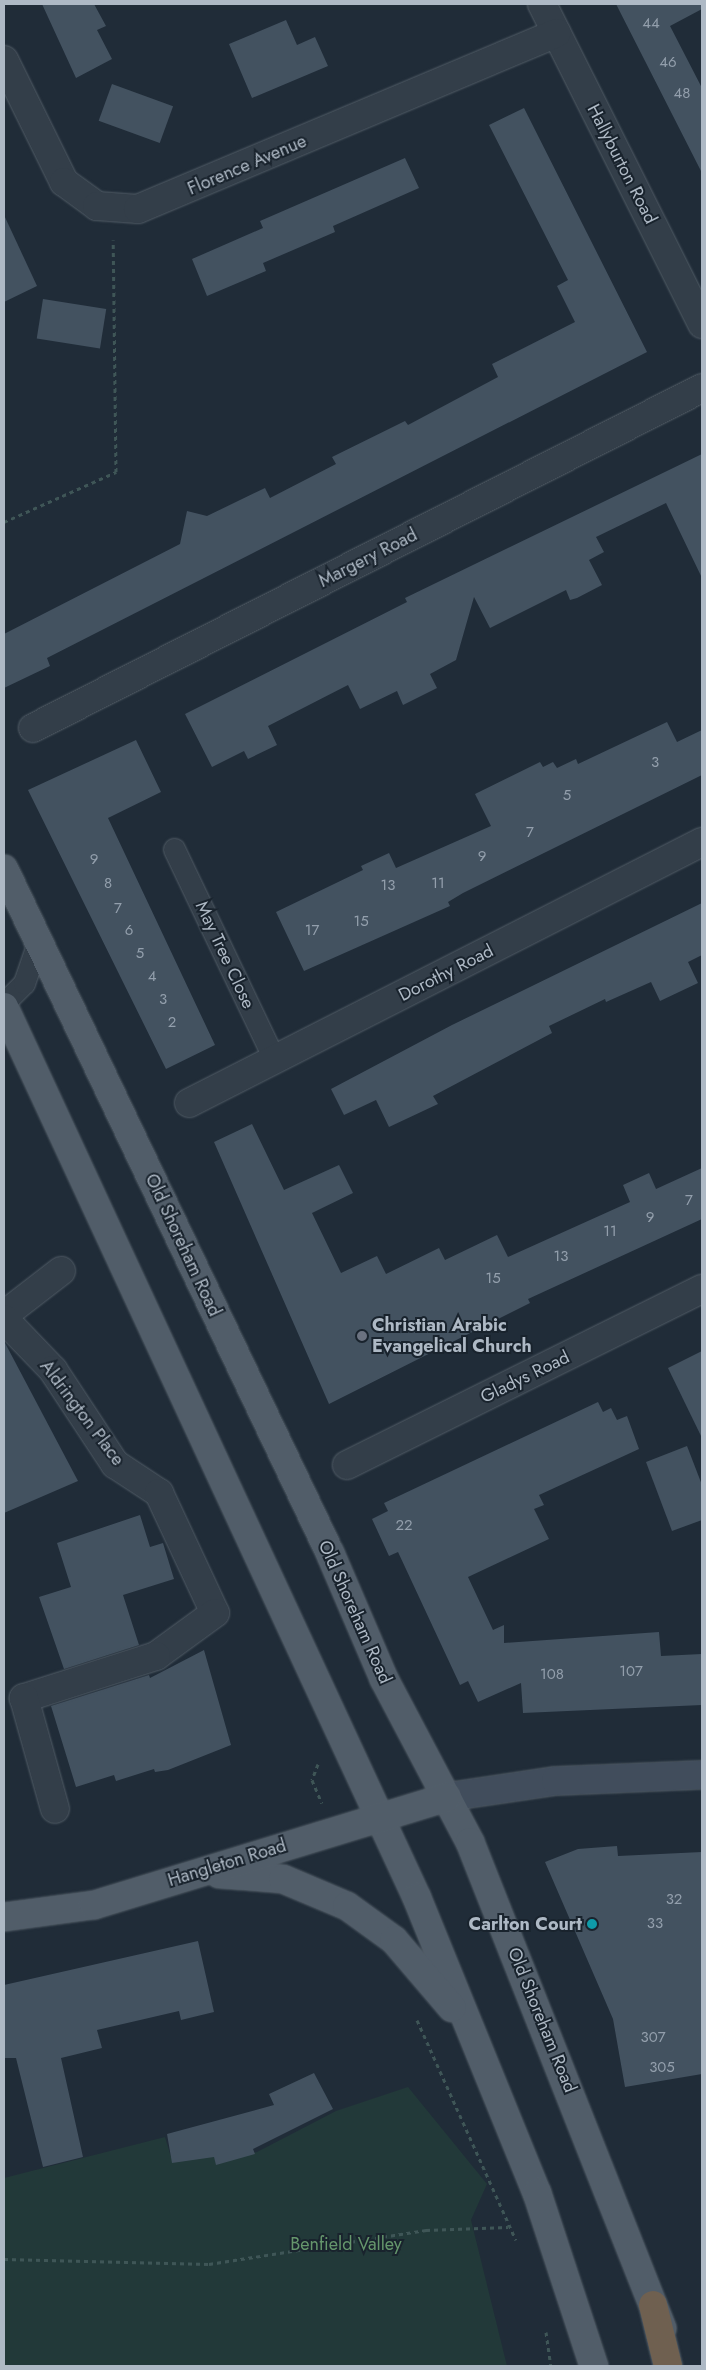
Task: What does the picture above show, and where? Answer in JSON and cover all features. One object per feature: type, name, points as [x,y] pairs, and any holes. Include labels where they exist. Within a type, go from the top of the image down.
[{"type":"highway","points":[[653,2305],[668,2366]]},
{"type":"main road","name":"Old Shoreham Road","points":[[4,869],[330,1553],[384,1679],[448,1797],[525,1976],[678,2366]]},
{"type":"main road","points":[[4,1007],[244,1518],[378,1816],[485,2062],[561,2258],[594,2366]]},
{"type":"main road","points":[[448,1797],[556,1780],[702,1774]]},
{"type":"main road","name":"Hangleton Road","points":[[4,1917],[94,1905],[378,1816],[448,1797]]},
{"type":"main road","points":[[190,1875],[242,1873],[283,1879],[368,1920],[422,1968],[485,2062]]},
{"type":"street","name":"Hallyburton Road","points":[[542,4],[702,324]]},
{"type":"street","name":"Florence Avenue","points":[[4,60],[64,182],[79,197],[113,210],[138,210],[173,197],[557,33]]},
{"type":"street","name":"Margery Road","points":[[33,728],[702,388]]},
{"type":"street","name":"Dorothy Road","points":[[189,1103],[275,1061],[702,842]]},
{"type":"street","points":[[4,1317],[61,1271]]},
{"type":"street","name":"Gladys Road","points":[[347,1465],[702,1289]]},
{"type":"street","name":"Aldrington Place","points":[[4,1317],[53,1370],[116,1464],[159,1493],[215,1613],[156,1656],[24,1698],[55,1809]]},
{"type":"lane","name":"May Tree Close","points":[[174,849],[275,1061]]},
{"type":"lane","points":[[4,1003],[24,983],[38,942]]},
{"type":"path","points":[[4,522],[116,472],[113,210]]},
{"type":"path","points":[[4,2259],[210,2264],[426,2230],[508,2227],[412,2010]]},
{"type":"green space","name":"Benfield Valley","points":[[408,2087],[487,2184],[471,2220],[507,2366],[4,2366],[4,2178],[165,2137],[171,2157],[213,2151],[215,2159],[257,2152],[336,2111]]},
{"type":"building","points":[[42,4],[94,4],[106,26],[97,30],[112,59],[76,78]]},
{"type":"building","points":[[616,4],[702,4],[702,9],[670,26],[702,88],[702,173]]},
{"type":"building","points":[[286,20],[297,45],[315,37],[328,66],[252,98],[229,44]]},
{"type":"building","points":[[112,84],[173,106],[160,143],[99,121]]},
{"type":"building","points":[[524,108],[647,352],[47,658],[50,666],[4,688],[4,634],[180,544],[187,511],[207,516],[265,488],[270,498],[336,464],[332,457],[405,421],[408,425],[498,377],[492,364],[575,322],[557,286],[568,280],[489,125]]},
{"type":"building","points":[[405,158],[419,188],[333,226],[335,232],[263,263],[266,271],[207,296],[192,259],[263,228],[260,221]]},
{"type":"building","points":[[4,215],[37,286],[4,302]]},
{"type":"building","points":[[43,299],[106,309],[100,349],[37,339]]},
{"type":"building","points":[[702,454],[702,578],[666,503],[596,537],[604,552],[589,560],[602,585],[577,598],[570,600],[566,590],[490,628],[474,597],[456,660],[430,674],[437,688],[403,705],[397,691],[360,709],[348,685],[268,726],[277,745],[248,759],[244,751],[212,767],[185,714],[407,602],[405,598]]},
{"type":"building","points":[[667,722],[677,742],[702,730],[702,775],[463,893],[448,902],[450,906],[304,971],[276,912],[363,870],[361,866],[389,853],[396,868],[491,826],[475,794],[540,762],[543,767],[553,762],[557,768],[576,759],[578,764]]},
{"type":"building","points":[[136,740],[161,792],[108,818],[215,1045],[166,1069],[28,790]]},
{"type":"building","points":[[702,903],[702,955],[688,962],[698,983],[660,1001],[651,982],[606,1002],[605,999],[549,1026],[552,1033],[433,1096],[438,1104],[389,1127],[376,1100],[344,1115],[331,1089],[452,1025]]},
{"type":"building","points":[[252,1124],[284,1190],[339,1165],[353,1193],[312,1213],[341,1273],[377,1256],[386,1274],[439,1248],[445,1260],[497,1235],[508,1257],[630,1202],[623,1185],[649,1173],[656,1189],[702,1168],[702,1219],[528,1299],[530,1303],[329,1404],[214,1142]]},
{"type":"building","points":[[4,1341],[78,1481],[4,1513]]},
{"type":"building","points":[[702,1351],[702,1438],[668,1368]]},
{"type":"building","points":[[598,1402],[603,1412],[611,1408],[617,1420],[627,1416],[639,1449],[539,1495],[544,1505],[534,1509],[549,1539],[468,1577],[493,1630],[504,1625],[504,1643],[659,1632],[661,1656],[702,1654],[702,1705],[523,1713],[521,1683],[478,1702],[468,1681],[460,1685],[398,1552],[389,1556],[372,1519],[388,1511],[384,1503]]},
{"type":"building","points":[[687,1446],[702,1485],[702,1520],[672,1531],[646,1462]]},
{"type":"building","points":[[140,1515],[150,1547],[163,1543],[174,1579],[123,1595],[139,1645],[64,1669],[39,1597],[71,1587],[57,1543]]},
{"type":"building","points":[[204,1650],[231,1745],[168,1770],[155,1772],[154,1769],[116,1781],[114,1775],[76,1787],[51,1706],[149,1675],[150,1678]]},
{"type":"building","points":[[617,1846],[618,1856],[702,1852],[702,2074],[625,2087],[613,2019],[545,1862],[578,1849]]},
{"type":"building","points":[[198,1941],[214,2012],[181,2020],[179,2011],[97,2030],[102,2048],[61,2058],[83,2157],[43,2167],[16,2058],[4,2058],[4,1985]]},
{"type":"building","points":[[314,2073],[333,2109],[253,2149],[255,2154],[216,2165],[214,2157],[172,2163],[167,2134],[274,2105],[269,2094]]},
{"type":"place","name":"Christian Arabic Evangelical Church","points":[[362,1336]]},
{"type":"place","name":"Carlton Court","points":[[592,1924]]}]
